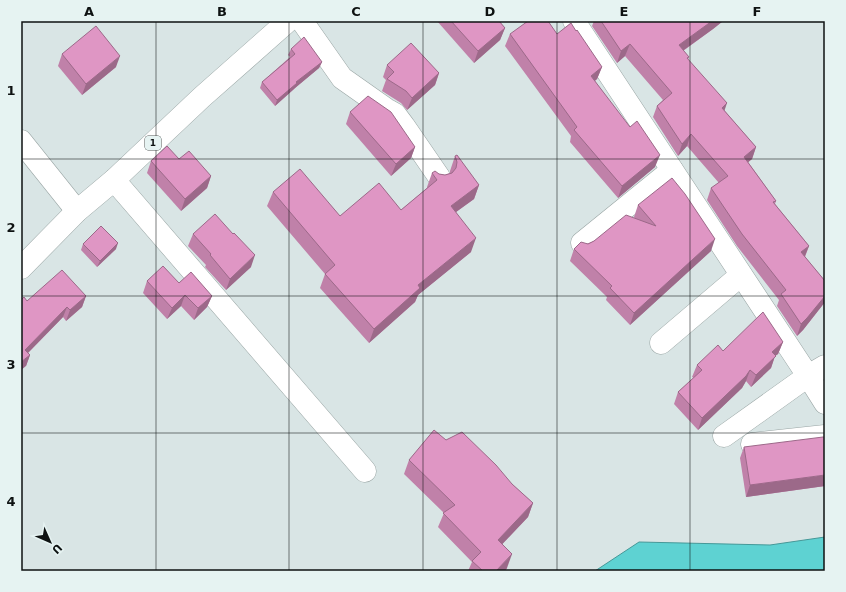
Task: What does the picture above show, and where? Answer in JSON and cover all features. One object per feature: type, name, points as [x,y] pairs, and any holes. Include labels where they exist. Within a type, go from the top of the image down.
[{"type":"main road","name":"1","points":[[21,268],[77,211],[114,180],[202,97],[288,21]]},
{"type":"main road","points":[[302,21],[342,78],[395,114],[439,177]]},
{"type":"main road","points":[[574,21],[741,275],[816,371],[825,403]]},
{"type":"main road","points":[[21,140],[77,211]]},
{"type":"main road","points":[[582,243],[672,170]]},
{"type":"main road","points":[[114,180],[365,470]]},
{"type":"main road","points":[[661,342],[741,275]]},
{"type":"main road","points":[[724,436],[816,371]]},
{"type":"main road","points":[[752,444],[825,436]]},
{"type":"water","points":[[825,537],[825,571],[595,571],[639,542],[770,545]]},
{"type":"building","points":[[451,21],[499,21],[505,28],[478,51]]},
{"type":"building","points":[[528,21],[548,21],[557,34],[571,23],[602,67],[591,76],[630,127],[637,121],[660,155],[622,186],[574,130],[577,127],[510,34]]},
{"type":"building","points":[[601,21],[712,21],[679,45],[689,57],[687,58],[727,103],[722,108],[756,147],[744,157],[776,201],[773,202],[809,246],[801,252],[825,281],[825,296],[801,324],[781,294],[786,290],[742,234],[711,188],[728,176],[691,134],[682,144],[657,106],[672,93],[630,44],[621,51]]},
{"type":"building","points":[[96,26],[120,56],[86,84],[62,54]]},
{"type":"building","points":[[304,37],[322,62],[296,82],[297,83],[277,100],[262,82],[295,54],[291,49]]},
{"type":"building","points":[[411,43],[439,73],[412,98],[406,91],[387,79],[394,72],[387,65]]},
{"type":"building","points":[[368,96],[391,112],[415,147],[396,164],[350,112]]},
{"type":"building","points":[[167,146],[179,159],[189,151],[211,176],[185,199],[151,161]]},
{"type":"building","points":[[457,155],[479,185],[451,206],[476,238],[418,285],[420,288],[374,329],[325,274],[335,265],[273,192],[300,169],[340,216],[379,183],[401,210],[437,180],[432,173],[435,171],[439,174],[445,175],[452,173],[456,168],[457,162],[455,156]]},
{"type":"building","points":[[672,178],[685,194],[715,239],[634,313],[610,288],[612,286],[574,249],[581,242],[588,244],[594,241],[626,215],[656,226],[638,205]]},
{"type":"building","points":[[215,214],[255,255],[230,279],[210,255],[211,254],[193,234]]},
{"type":"building","points":[[101,226],[118,243],[100,261],[83,244]]},
{"type":"building","points":[[163,266],[179,283],[191,272],[212,296],[198,308],[185,295],[172,308],[147,281]]},
{"type":"building","points":[[62,270],[86,296],[70,310],[67,307],[25,350],[30,355],[21,362],[21,300],[24,297],[27,301]]},
{"type":"building","points":[[763,312],[783,342],[772,352],[776,356],[756,375],[750,370],[746,376],[702,418],[678,392],[702,370],[697,365],[718,345],[723,351]]},
{"type":"building","points":[[434,430],[446,440],[462,432],[496,465],[512,484],[533,503],[498,540],[512,554],[496,571],[483,571],[472,561],[481,552],[443,513],[455,505],[409,460]]},
{"type":"building","points":[[825,437],[825,475],[750,485],[744,447]]}]
